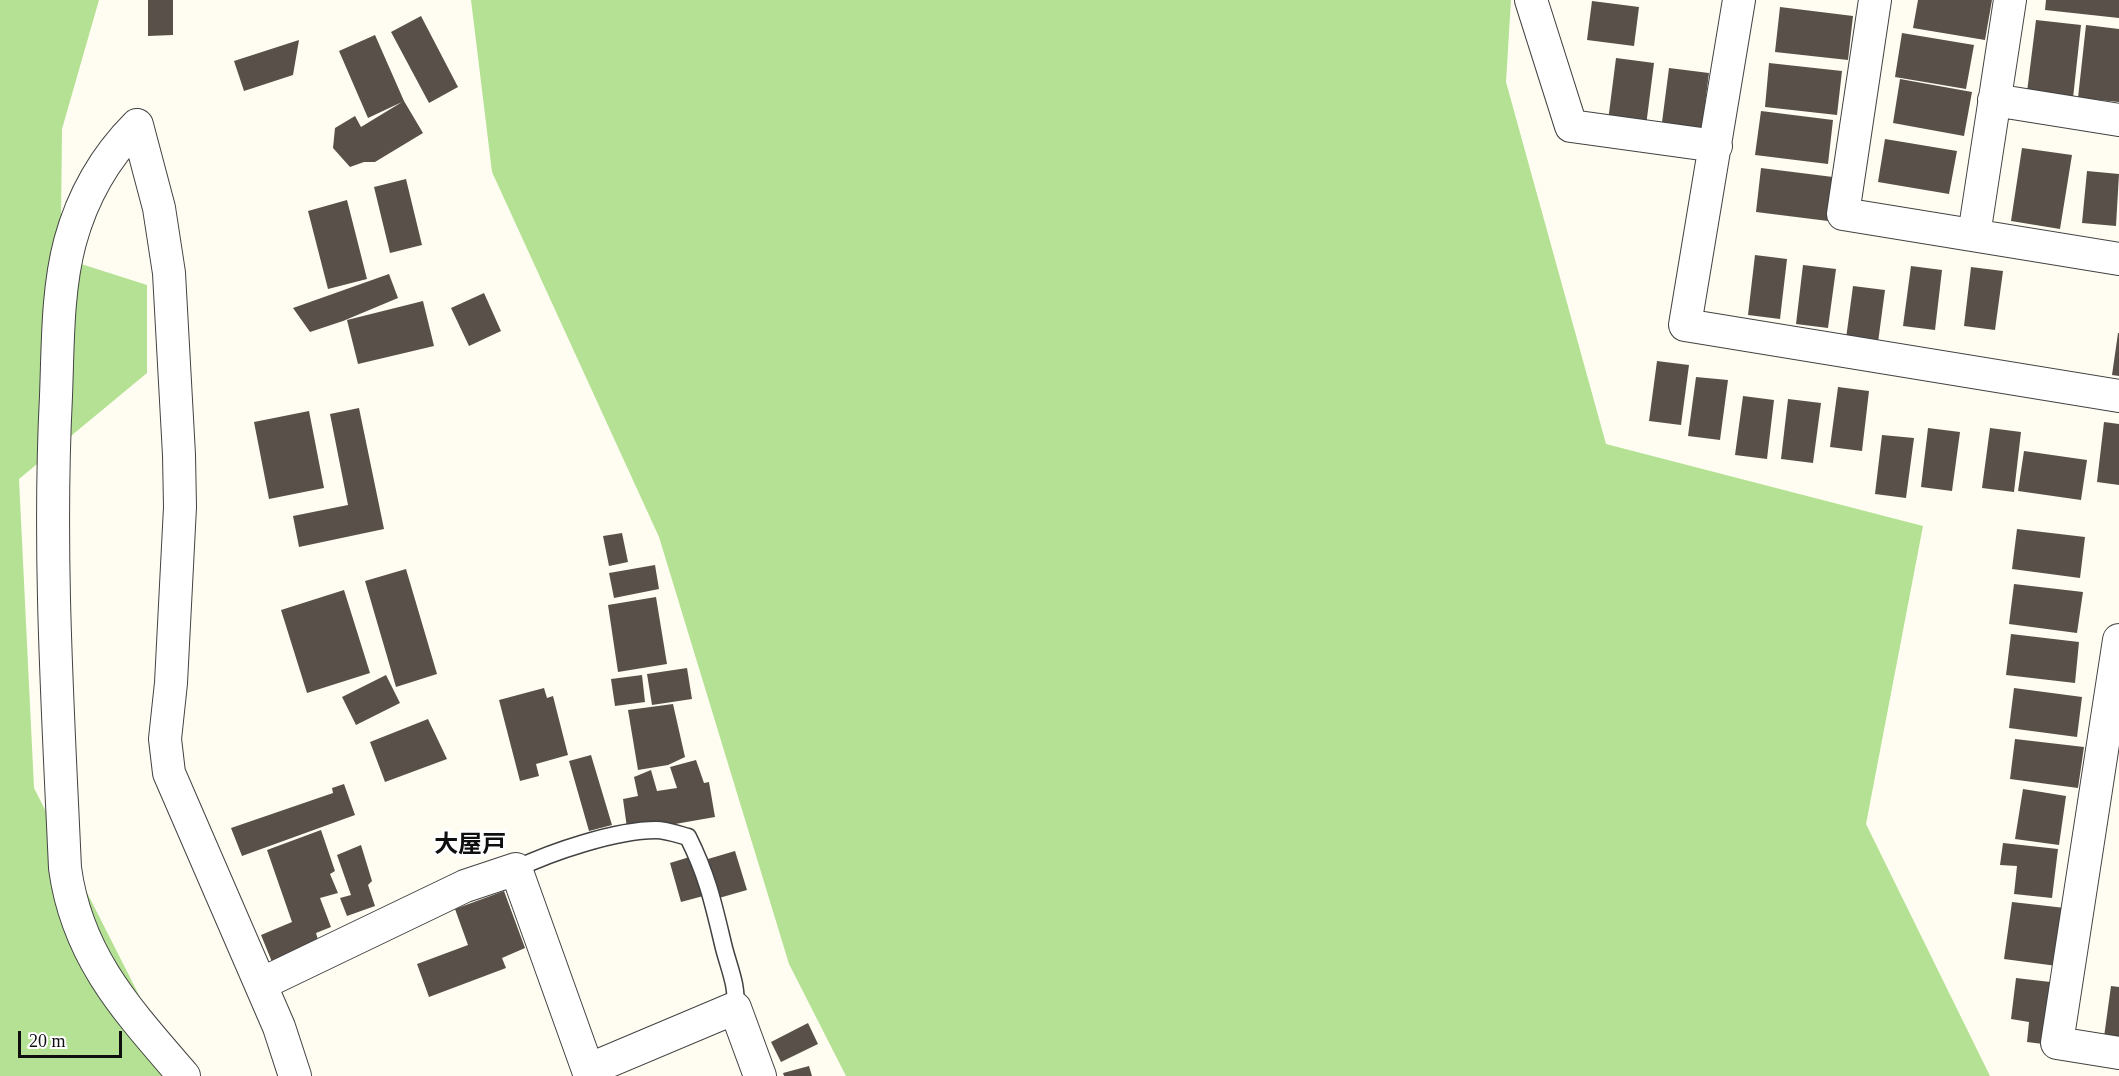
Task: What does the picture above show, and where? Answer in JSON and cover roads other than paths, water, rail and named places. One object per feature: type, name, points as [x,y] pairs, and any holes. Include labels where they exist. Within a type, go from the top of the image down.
[{"type":"street","points":[[1531,0],[1572,126],[1716,146]]},
{"type":"street","points":[[1739,0],[1685,326],[2119,396]]},
{"type":"street","points":[[1875,0],[1842,214],[2119,259]]},
{"type":"street","points":[[1974,235],[2010,0]]},
{"type":"street","points":[[1994,100],[2119,120]]},
{"type":"street","points":[[184,1076],[140,1024],[98,968],[81,931],[68,892],[65,868],[52,561],[52,477],[60,304],[70,243],[82,210],[96,179],[112,153],[137,125],[159,208],[169,273],[179,455],[179,519],[171,683],[165,739],[169,773],[279,1027],[295,1076]]},
{"type":"street","points":[[2119,640],[2057,1043],[2119,1053]]},
{"type":"street","points":[[261,984],[465,886],[516,869],[588,1070],[735,1008],[760,1076]]},
{"type":"lane","points":[[516,869],[536,859],[625,833],[657,830],[688,837],[700,860],[716,904],[723,944],[737,994],[735,1008]]},
{"type":"district","name":"大屋戸","points":[[470,843]]}]
